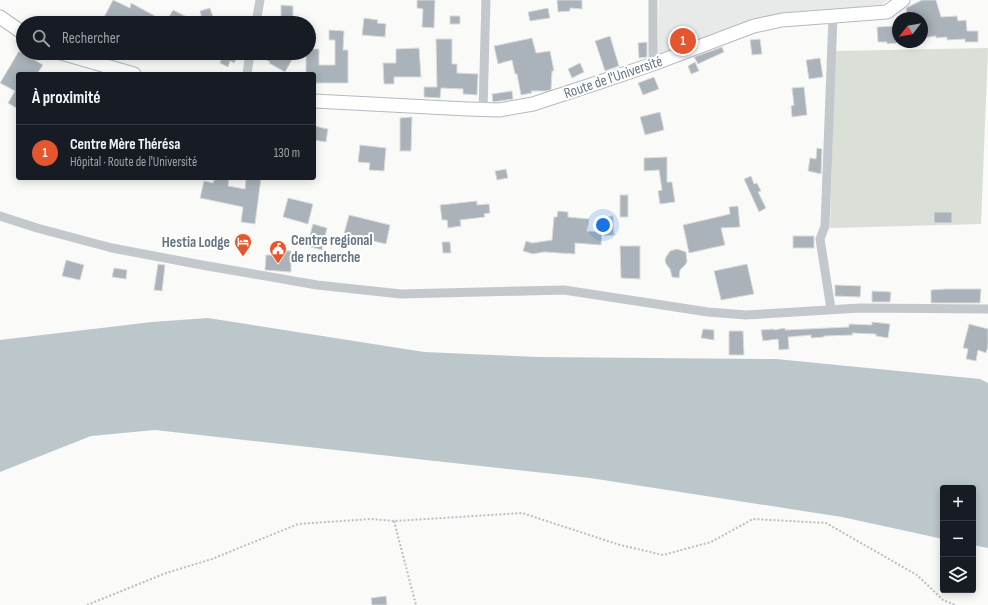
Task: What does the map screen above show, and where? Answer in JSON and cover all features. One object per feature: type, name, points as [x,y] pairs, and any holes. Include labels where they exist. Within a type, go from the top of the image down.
[{"type":"street","points":[[257,16],[260,0]]},
{"type":"street","points":[[483,109],[486,0]]},
{"type":"street","points":[[653,0],[653,64]]},
{"type":"street","name":"Route de l'Université","points":[[316,101],[499,110],[533,104],[653,64],[754,26],[782,20],[887,12],[903,0]]},
{"type":"street","points":[[831,309],[820,239],[825,226],[833,16]]},
{"type":"street","points":[[0,17],[16,29]]},
{"type":"street","points":[[85,60],[127,72]]},
{"type":"street","points":[[247,72],[249,60]]},
{"type":"street","points":[[0,216],[37,228],[112,248],[317,285],[393,293],[564,290],[708,312],[746,315],[860,308],[988,309]]},
{"type":"path","points":[[88,605],[166,573],[212,559],[298,524],[371,519],[394,521],[522,513],[620,545],[663,555],[711,542],[753,519],[826,523],[916,575],[943,600],[955,605]]},
{"type":"path","points":[[394,521],[416,605]]},
{"type":"shaded area","points":[[659,0],[888,0],[878,7],[757,21],[657,62]]},
{"type":"shaded area","points":[[988,48],[981,224],[830,228],[835,51]]},
{"type":"shaded area","points":[[208,318],[424,352],[538,357],[776,359],[980,379],[988,383],[988,548],[976,546],[976,485],[940,485],[940,538],[842,517],[590,478],[155,430],[91,436],[0,472],[0,340],[152,322]]},
{"type":"building","points":[[113,0],[130,8],[131,3],[155,16],[105,16]]},
{"type":"building","points":[[417,0],[435,0],[434,28],[422,27],[423,9],[417,8]]},
{"type":"building","points":[[557,0],[582,0],[582,9],[570,8],[570,11],[558,12]]},
{"type":"building","points":[[922,0],[936,0],[941,17],[957,16],[958,21],[966,20],[967,31],[978,31],[978,42],[965,42],[965,39],[947,40],[947,37],[928,37],[928,12],[907,12],[906,8]]},
{"type":"building","points":[[281,5],[293,6],[293,16],[281,16]]},
{"type":"building","points":[[210,8],[213,16],[201,16],[200,11]]},
{"type":"building","points":[[548,8],[550,18],[530,21],[528,12]]},
{"type":"building","points":[[173,10],[185,16],[170,16]]},
{"type":"building","points":[[450,16],[460,16],[460,24],[450,24]]},
{"type":"building","points":[[364,18],[378,20],[377,23],[386,24],[385,37],[362,35]]},
{"type":"building","points":[[892,26],[892,44],[878,42],[877,27]]},
{"type":"building","points":[[329,30],[344,31],[343,50],[348,50],[348,83],[316,83],[316,72],[306,72],[306,60],[316,60],[316,49],[319,49],[319,65],[335,65],[335,40],[329,40]]},
{"type":"building","points":[[610,36],[619,66],[605,71],[595,41]]},
{"type":"building","points":[[532,38],[536,53],[550,51],[554,71],[552,71],[551,90],[531,91],[532,93],[521,95],[517,74],[515,74],[512,60],[498,64],[494,46]]},
{"type":"building","points":[[436,39],[452,39],[452,64],[457,64],[457,73],[478,74],[477,95],[463,94],[463,89],[441,88],[440,98],[424,97],[424,87],[437,87]]},
{"type":"building","points":[[760,39],[762,54],[752,55],[750,40]]},
{"type":"building","points":[[647,42],[647,57],[639,58],[638,43]]},
{"type":"building","points":[[722,47],[724,52],[698,64],[694,57]]},
{"type":"building","points":[[419,48],[421,77],[394,77],[394,84],[384,84],[383,63],[396,63],[396,49]]},
{"type":"building","points":[[16,56],[16,60],[34,60],[43,65],[38,72],[16,72],[16,108],[8,103],[15,91],[0,83]]},
{"type":"building","points":[[820,58],[823,77],[809,79],[806,60]]},
{"type":"building","points":[[221,60],[236,60],[234,63],[230,61],[228,67],[220,63]]},
{"type":"building","points":[[267,60],[292,60],[285,72],[269,63],[270,62]]},
{"type":"building","points":[[695,62],[699,71],[691,74],[688,66]]},
{"type":"building","points":[[580,63],[584,72],[572,78],[568,69]]},
{"type":"building","points":[[654,77],[659,89],[643,95],[638,83]]},
{"type":"building","points":[[804,87],[807,115],[792,117],[791,106],[794,105],[792,88]]},
{"type":"building","points":[[512,91],[513,99],[493,102],[492,94]]},
{"type":"building","points":[[660,112],[664,130],[645,135],[640,117]]},
{"type":"building","points":[[412,117],[411,151],[400,151],[400,118]]},
{"type":"building","points":[[316,126],[328,129],[326,142],[316,140]]},
{"type":"building","points":[[360,145],[386,148],[384,171],[369,170],[370,163],[358,162]]},
{"type":"building","points":[[817,148],[822,149],[821,174],[808,171],[810,158],[816,159]]},
{"type":"building","points":[[667,157],[667,182],[672,182],[675,202],[660,204],[658,191],[662,190],[659,170],[644,171],[644,158]]},
{"type":"building","points":[[506,169],[508,178],[497,180],[495,171]]},
{"type":"building","points":[[751,176],[754,184],[757,183],[761,191],[758,192],[766,208],[759,212],[744,179]]},
{"type":"building","points":[[214,180],[229,180],[228,186],[245,189],[246,180],[261,180],[255,224],[241,222],[243,207],[200,198],[204,181],[213,183]]},
{"type":"building","points":[[620,195],[628,195],[628,217],[620,217]]},
{"type":"building","points":[[288,198],[313,204],[308,224],[283,217]]},
{"type":"building","points":[[477,201],[477,205],[489,204],[490,213],[484,214],[485,217],[460,220],[461,226],[448,228],[447,220],[442,220],[440,205]]},
{"type":"building","points":[[738,206],[740,227],[721,228],[725,245],[689,253],[683,225],[730,214],[729,207]]},
{"type":"building","points":[[558,211],[568,212],[568,217],[589,219],[587,231],[602,232],[601,245],[575,243],[575,254],[544,252],[533,254],[523,251],[526,241],[532,243],[552,240],[554,217],[557,217]]},
{"type":"building","points":[[934,212],[952,212],[952,223],[934,223]]},
{"type":"building","points":[[349,215],[390,225],[386,244],[344,234]]},
{"type":"building","points":[[613,216],[614,235],[604,236],[604,217]]},
{"type":"building","points":[[313,224],[327,228],[322,250],[307,246]]},
{"type":"building","points":[[793,236],[814,236],[814,248],[793,248]]},
{"type":"building","points":[[442,242],[450,242],[451,253],[443,253]]},
{"type":"building","points":[[620,246],[640,246],[640,279],[621,278]]},
{"type":"building","points":[[677,249],[686,252],[687,262],[680,270],[679,278],[672,277],[665,260],[670,251]]},
{"type":"building","points":[[272,250],[291,251],[291,272],[265,270],[266,255],[272,255]]},
{"type":"building","points":[[66,260],[84,265],[80,280],[62,276]]},
{"type":"building","points":[[158,264],[165,265],[162,291],[154,290]]},
{"type":"building","points":[[747,264],[754,294],[721,300],[714,271]]},
{"type":"building","points":[[114,268],[127,270],[126,279],[112,277]]},
{"type":"building","points":[[835,285],[861,286],[860,297],[835,296]]},
{"type":"building","points":[[981,289],[980,303],[931,303],[931,290]]},
{"type":"building","points":[[872,291],[891,292],[890,302],[872,302]]},
{"type":"building","points":[[872,322],[890,324],[888,338],[876,336],[876,334],[852,333],[853,335],[811,338],[811,335],[788,337],[789,349],[779,350],[778,339],[763,341],[761,330],[849,327],[849,324],[872,325]]},
{"type":"building","points":[[969,324],[988,329],[988,346],[986,353],[978,350],[976,361],[966,359],[968,349],[963,348]]},
{"type":"building","points":[[703,329],[714,330],[714,340],[701,338]]},
{"type":"building","points":[[729,331],[743,331],[744,355],[729,355]]},
{"type":"building","points":[[386,596],[387,605],[372,605],[371,598]]},
{"type":"place","name":"Centre Mère Thérésa","points":[[683,41]]},
{"type":"place","name":"Hestia Lodge","points":[[243,257]]},
{"type":"place","name":"Centre regional de recherche","points":[[278,264]]}]
